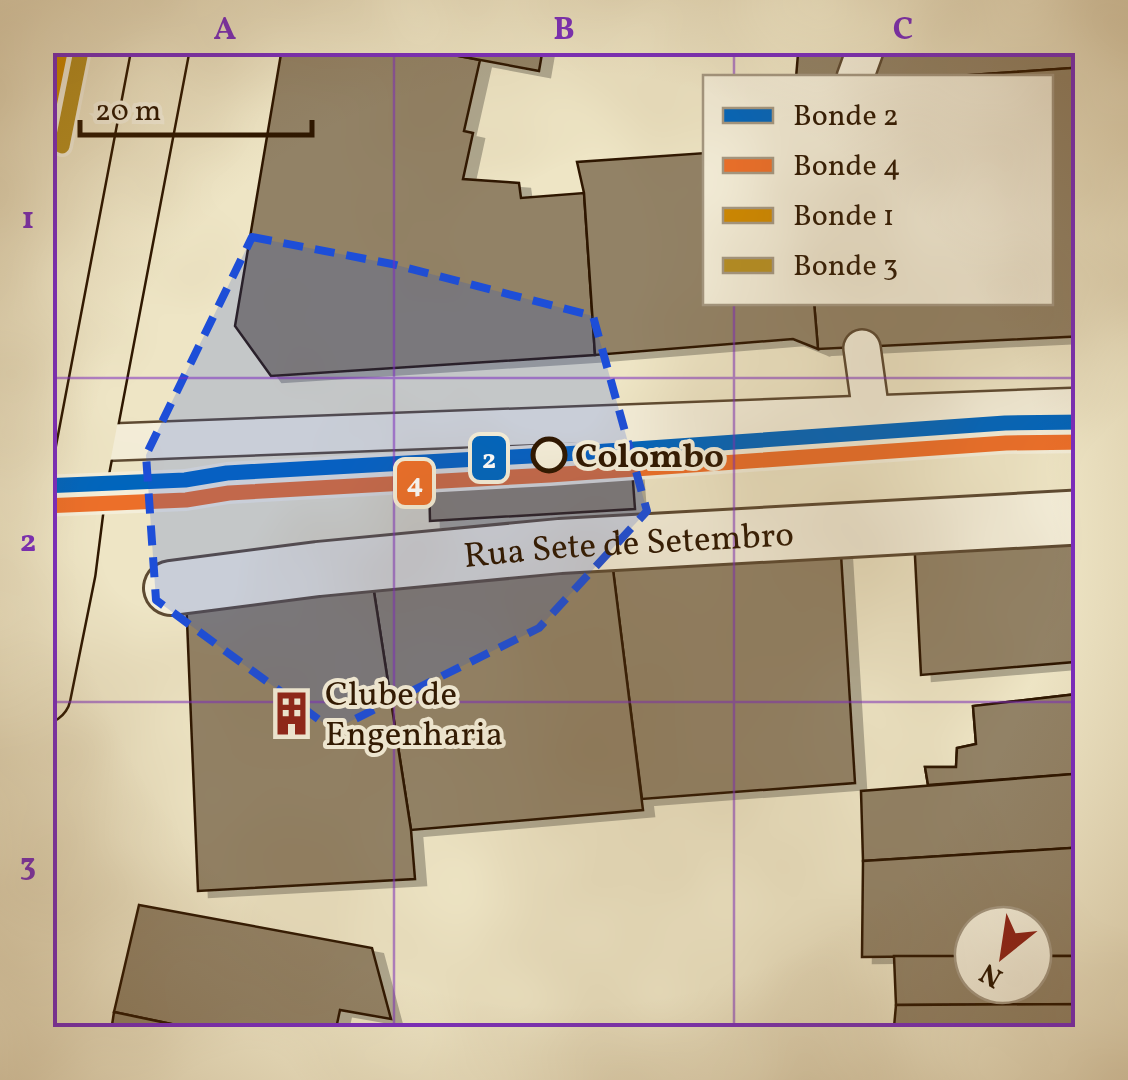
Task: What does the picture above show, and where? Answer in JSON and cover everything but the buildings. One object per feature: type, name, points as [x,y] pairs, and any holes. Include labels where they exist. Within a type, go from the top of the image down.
[{"type":"main road","points":[[42,696],[162,42]]},
{"type":"street","name":"Rua Sete de Setembro","points":[[171,588],[318,569],[560,546],[1086,517]]},
{"type":"lane","points":[[856,75],[868,42]]},
{"type":"lane","points":[[862,348],[871,413]]},
{"type":"lane","points":[[86,442],[1086,406]]},
{"type":"highlighted area","points":[[252,237],[392,264],[593,316],[647,511],[539,628],[333,730],[156,600],[146,455]]},
{"type":"tram line","name":"1","points":[[42,140],[62,42]]},
{"type":"tram line","name":"3","points":[[62,146],[82,46]]},
{"type":"tram line","name":"2","points":[[42,486],[185,480],[227,473],[1005,423],[1086,422]]},
{"type":"tram line","name":"4","points":[[43,506],[186,500],[229,493],[1006,443],[1086,442]]},
{"type":"place","name":"Colombo","points":[[549,455]]},
{"type":"place","name":"Clube de Engenharia","points":[[292,713]]}]
